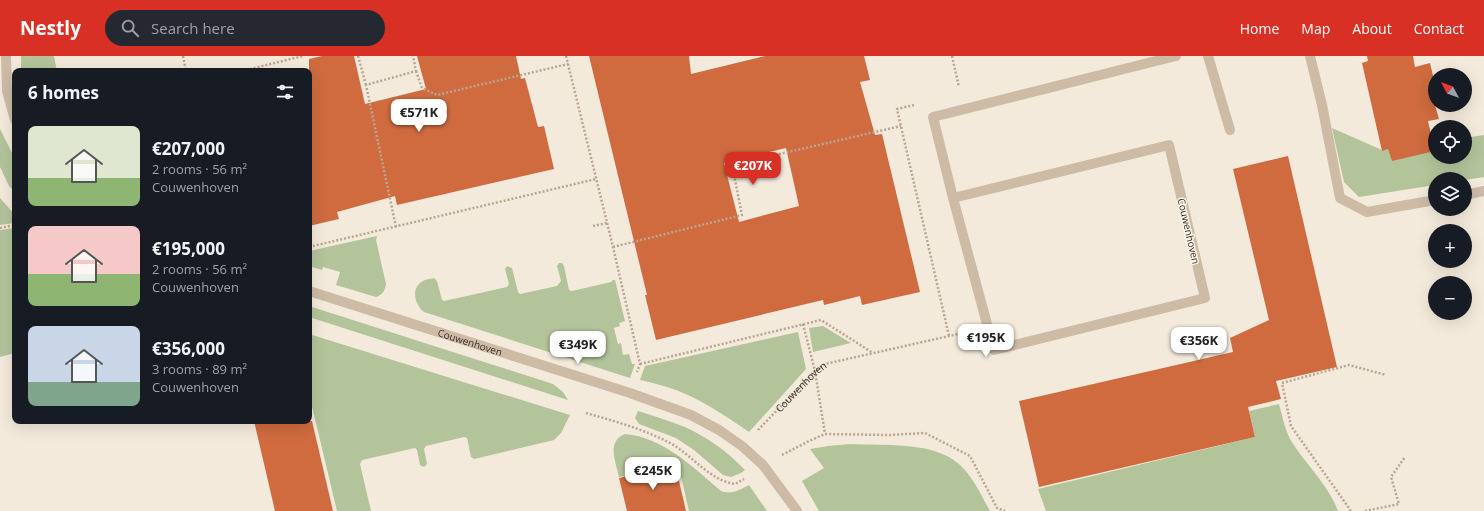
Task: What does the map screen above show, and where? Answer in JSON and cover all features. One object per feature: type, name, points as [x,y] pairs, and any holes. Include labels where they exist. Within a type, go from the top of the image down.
[{"type":"street","points":[[6,56],[7,90],[12,109]]},
{"type":"street","name":"Couwenhoven","points":[[953,198],[1169,146],[1205,298],[994,350],[953,198],[933,116],[1176,56]]},
{"type":"street","points":[[1208,56],[1230,130]]},
{"type":"street","points":[[1310,56],[1322,105],[1340,198],[1367,212],[1428,201]]},
{"type":"street","points":[[1472,194],[1484,191]]},
{"type":"street","name":"Couwenhoven","points":[[312,292],[630,393],[691,415],[719,430],[742,446],[764,465],[797,511]]},
{"type":"path","points":[[183,56],[185,68]]},
{"type":"path","points":[[254,68],[303,56]]},
{"type":"path","points":[[358,56],[366,85],[396,227]]},
{"type":"path","points":[[413,56],[422,88],[437,94],[568,64]]},
{"type":"path","points":[[566,56],[640,364],[630,393]]},
{"type":"path","points":[[952,56],[964,109]]},
{"type":"path","points":[[366,85],[416,71]]},
{"type":"path","points":[[613,247],[742,215],[732,165],[901,126],[949,336]]},
{"type":"path","points":[[312,246],[596,179]]},
{"type":"path","points":[[593,226],[607,223]]},
{"type":"path","points":[[0,228],[12,226]]},
{"type":"path","points":[[640,364],[821,320],[874,353]]},
{"type":"path","points":[[804,324],[815,371],[825,434]]},
{"type":"path","name":"Couwenhoven","points":[[742,446],[815,371],[825,364],[987,327]]},
{"type":"path","points":[[1351,511],[1291,426],[1282,383],[1349,365],[1386,375]]},
{"type":"path","points":[[586,413],[623,424],[668,441],[682,450],[711,475],[728,483],[735,484],[742,481],[764,465],[825,434],[889,435],[925,433],[970,456],[997,508],[1005,511]]},
{"type":"path","points":[[1365,511],[1399,504],[1391,477],[1405,457]]},
{"type":"green space","points":[[21,56],[54,56],[56,68],[21,68]]},
{"type":"green space","points":[[1332,128],[1382,150],[1428,143],[1428,164],[1472,164],[1472,137],[1484,135],[1484,177],[1472,179],[1472,172],[1428,172],[1428,186],[1359,197],[1344,182]]},
{"type":"green space","points":[[0,129],[12,153],[12,189],[0,167]]},
{"type":"green space","points":[[0,198],[12,212],[12,223],[0,225]]},
{"type":"green space","points":[[12,228],[12,354],[0,357],[0,230]]},
{"type":"green space","points":[[377,236],[376,240],[386,284],[385,289],[382,294],[376,297],[336,285],[340,272],[323,267],[322,270],[312,267],[312,250]]},
{"type":"green space","points":[[559,263],[562,263],[564,266],[569,290],[572,291],[615,280],[625,321],[619,323],[620,326],[614,328],[618,344],[621,343],[623,355],[629,354],[632,364],[635,364],[630,378],[424,312],[416,300],[415,291],[417,286],[425,280],[434,278],[437,281],[442,300],[444,301],[507,287],[509,284],[505,269],[507,266],[512,268],[518,292],[520,294],[557,286],[561,281],[557,266]]},
{"type":"green space","points":[[312,307],[553,384],[563,392],[568,400],[312,318]]},
{"type":"green space","points":[[823,326],[851,343],[813,352],[809,328]]},
{"type":"green space","points":[[798,332],[806,369],[749,432],[710,406],[689,395],[664,386],[640,380],[645,366]]},
{"type":"green space","points":[[312,335],[570,415],[561,433],[554,440],[474,459],[471,457],[467,438],[464,437],[426,446],[424,449],[427,464],[424,467],[420,465],[417,450],[415,448],[362,460],[360,464],[371,511],[337,511],[312,407]]},
{"type":"green space","points":[[1279,404],[1290,439],[1334,501],[1338,511],[1046,511],[1038,489],[1255,437],[1249,411]]},
{"type":"green space","points":[[638,411],[685,427],[701,435],[724,451],[745,470],[731,477],[723,475],[694,450],[676,438],[639,424],[635,418]]},
{"type":"green space","points":[[625,434],[639,436],[665,447],[689,464],[721,491],[732,492],[749,485],[767,511],[689,511],[678,463],[619,477],[614,447],[619,437]]},
{"type":"green space","points":[[850,444],[911,446],[941,453],[964,469],[975,484],[990,511],[819,511],[802,481],[824,468],[810,449]]},
{"type":"building","points":[[322,56],[354,56],[365,104],[426,89],[417,56],[516,56],[521,79],[525,78],[538,127],[544,126],[554,169],[397,205],[395,196],[337,212],[339,219],[312,225],[312,68],[309,68],[309,59]]},
{"type":"building","points":[[589,56],[689,56],[691,74],[765,56],[864,56],[870,80],[860,82],[875,135],[882,134],[920,292],[862,305],[860,296],[824,305],[823,300],[656,340],[645,295],[647,295]],"holes":[[[786,148],[799,206],[739,222],[724,163]]]},
{"type":"building","points":[[1367,56],[1413,56],[1415,67],[1430,63],[1431,68],[1428,68],[1428,112],[1437,112],[1439,119],[1428,120],[1428,153],[1392,161],[1388,149],[1382,151],[1362,63],[1368,61]]},
{"type":"building","points":[[1288,156],[1337,367],[1276,381],[1281,399],[1248,407],[1255,437],[1039,487],[1019,401],[1233,352],[1230,338],[1269,320],[1233,169]]},
{"type":"building","points":[[312,421],[333,511],[275,511],[255,424],[312,424]]},
{"type":"building","points":[[675,464],[686,511],[627,511],[619,478]]}]
